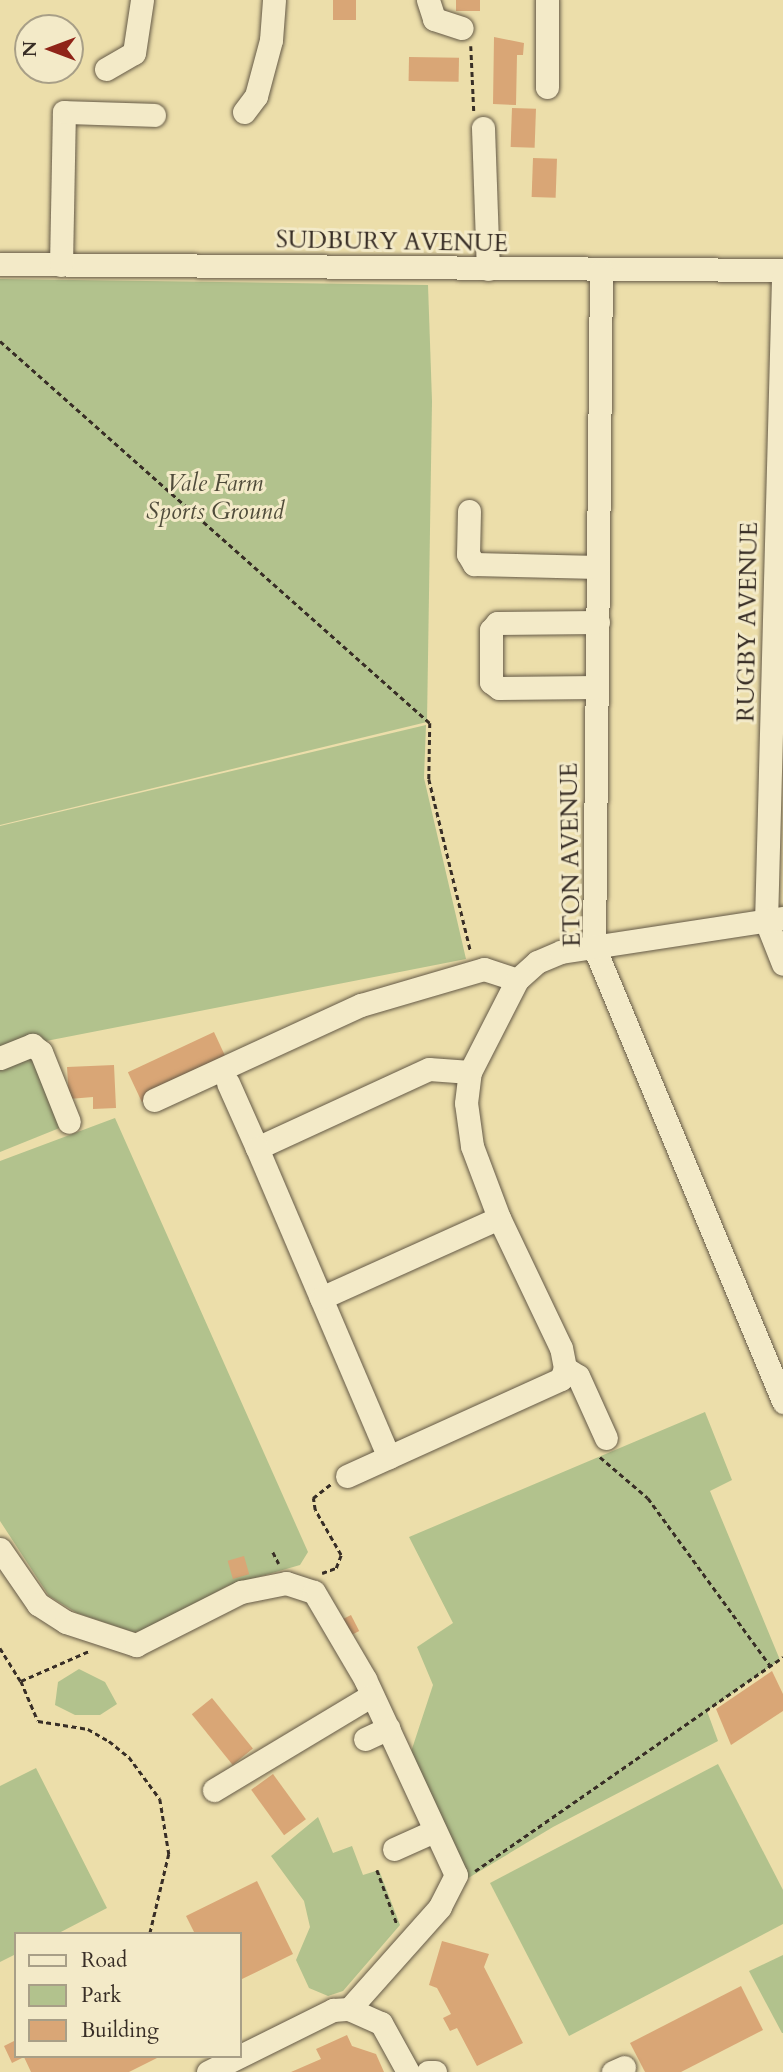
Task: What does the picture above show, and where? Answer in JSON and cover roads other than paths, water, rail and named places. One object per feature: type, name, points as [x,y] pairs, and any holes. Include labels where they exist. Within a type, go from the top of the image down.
[{"type":"street","points":[[106,69],[134,54],[142,0]]},
{"type":"street","points":[[244,112],[256,96],[271,40],[274,0]]},
{"type":"street","points":[[428,0],[433,19],[462,28]]},
{"type":"street","points":[[547,0],[547,87]]},
{"type":"street","points":[[61,265],[64,112],[154,115]]},
{"type":"street","points":[[483,128],[488,269]]},
{"type":"street","name":"SUDBURY AVENUE","points":[[0,264],[783,270]]},
{"type":"street","name":"ETON AVENUE","points":[[601,270],[594,947],[783,1402]]},
{"type":"street","name":"RUGBY AVENUE","points":[[783,278],[775,919],[783,964]]},
{"type":"street","points":[[469,511],[468,554],[474,564],[598,567]]},
{"type":"street","points":[[597,687],[499,688],[491,682],[491,630],[498,623],[598,622]]},
{"type":"street","points":[[347,1476],[561,1379],[565,1368],[561,1348],[499,1218],[472,1146],[466,1103],[470,1072],[517,980],[537,962],[594,947],[775,919]]},
{"type":"street","points":[[153,1100],[361,1005],[468,967],[517,980]]},
{"type":"street","points":[[0,1058],[32,1045],[41,1052],[69,1122]]},
{"type":"street","points":[[257,1147],[429,1069],[470,1072]]},
{"type":"street","points":[[228,1083],[389,1457]]},
{"type":"street","points":[[321,1298],[499,1218]]},
{"type":"street","points":[[565,1368],[578,1376],[603,1447]]},
{"type":"street","points":[[0,1549],[38,1604],[65,1622],[136,1645],[150,1642],[241,1592],[296,1583],[314,1592],[359,1696],[388,1728],[433,1831],[456,1875],[440,1907],[404,1944],[349,2009]]},
{"type":"street","points":[[214,1790],[359,1696]]},
{"type":"street","points":[[365,1739],[388,1728]]},
{"type":"street","points":[[394,1849],[433,1831]]},
{"type":"street","points":[[242,2055],[333,2010],[349,2009],[381,2023],[408,2072]]},
{"type":"street","points":[[208,2072],[236,2058]]},
{"type":"street","points":[[428,2072],[435,2072]]},
{"type":"park label","name":"Vale Farm Sports Ground","points":[[215,498]]}]
